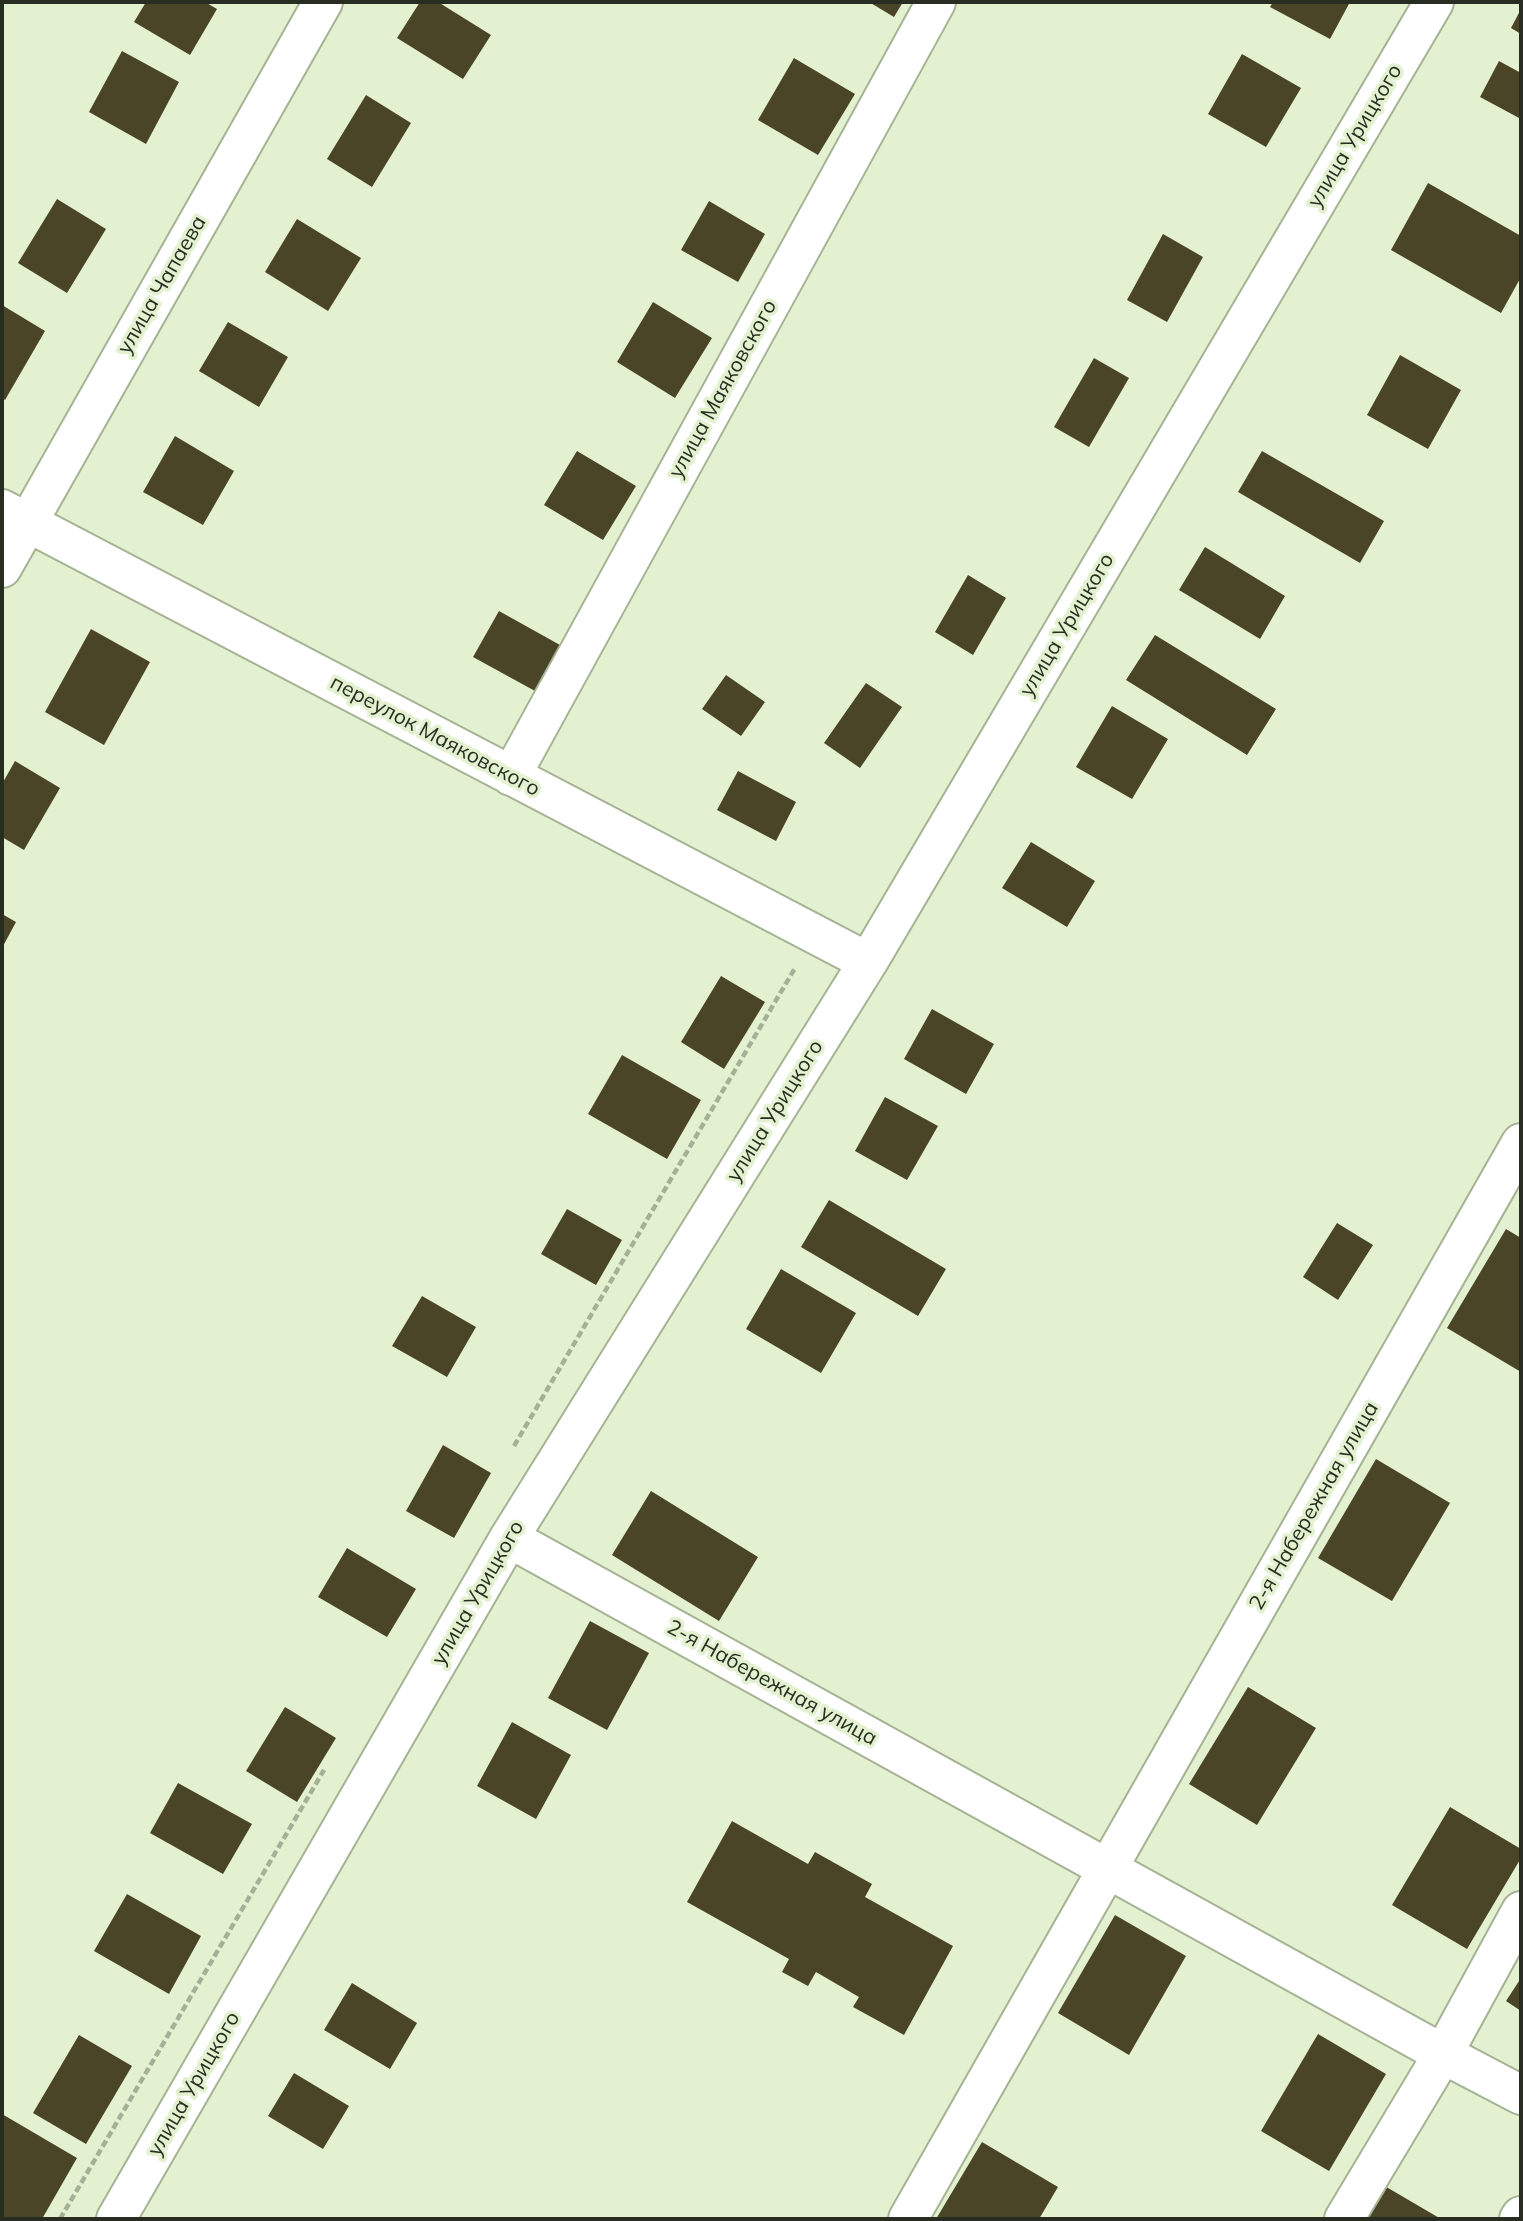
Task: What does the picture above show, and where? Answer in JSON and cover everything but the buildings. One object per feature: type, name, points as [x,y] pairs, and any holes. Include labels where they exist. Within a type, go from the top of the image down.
[{"type":"street","name":"улица Чапаева","points":[[2,568],[14,516],[323,2]]},
{"type":"street","name":"улица Маяковского","points":[[511,776],[936,2]]},
{"type":"street","name":"улица Урицкого","points":[[116,2219],[509,1538],[868,962],[1434,2]]},
{"type":"street","name":"переулок Маяковского","points":[[14,516],[868,962]]},
{"type":"street","name":"2-я Набережная улица","points":[[908,2219],[1521,1143]]},
{"type":"street","name":"2-я Набережная улица","points":[[509,1538],[1521,2095]]},
{"type":"street","points":[[1344,2219],[1443,2054],[1521,1911]]}]
